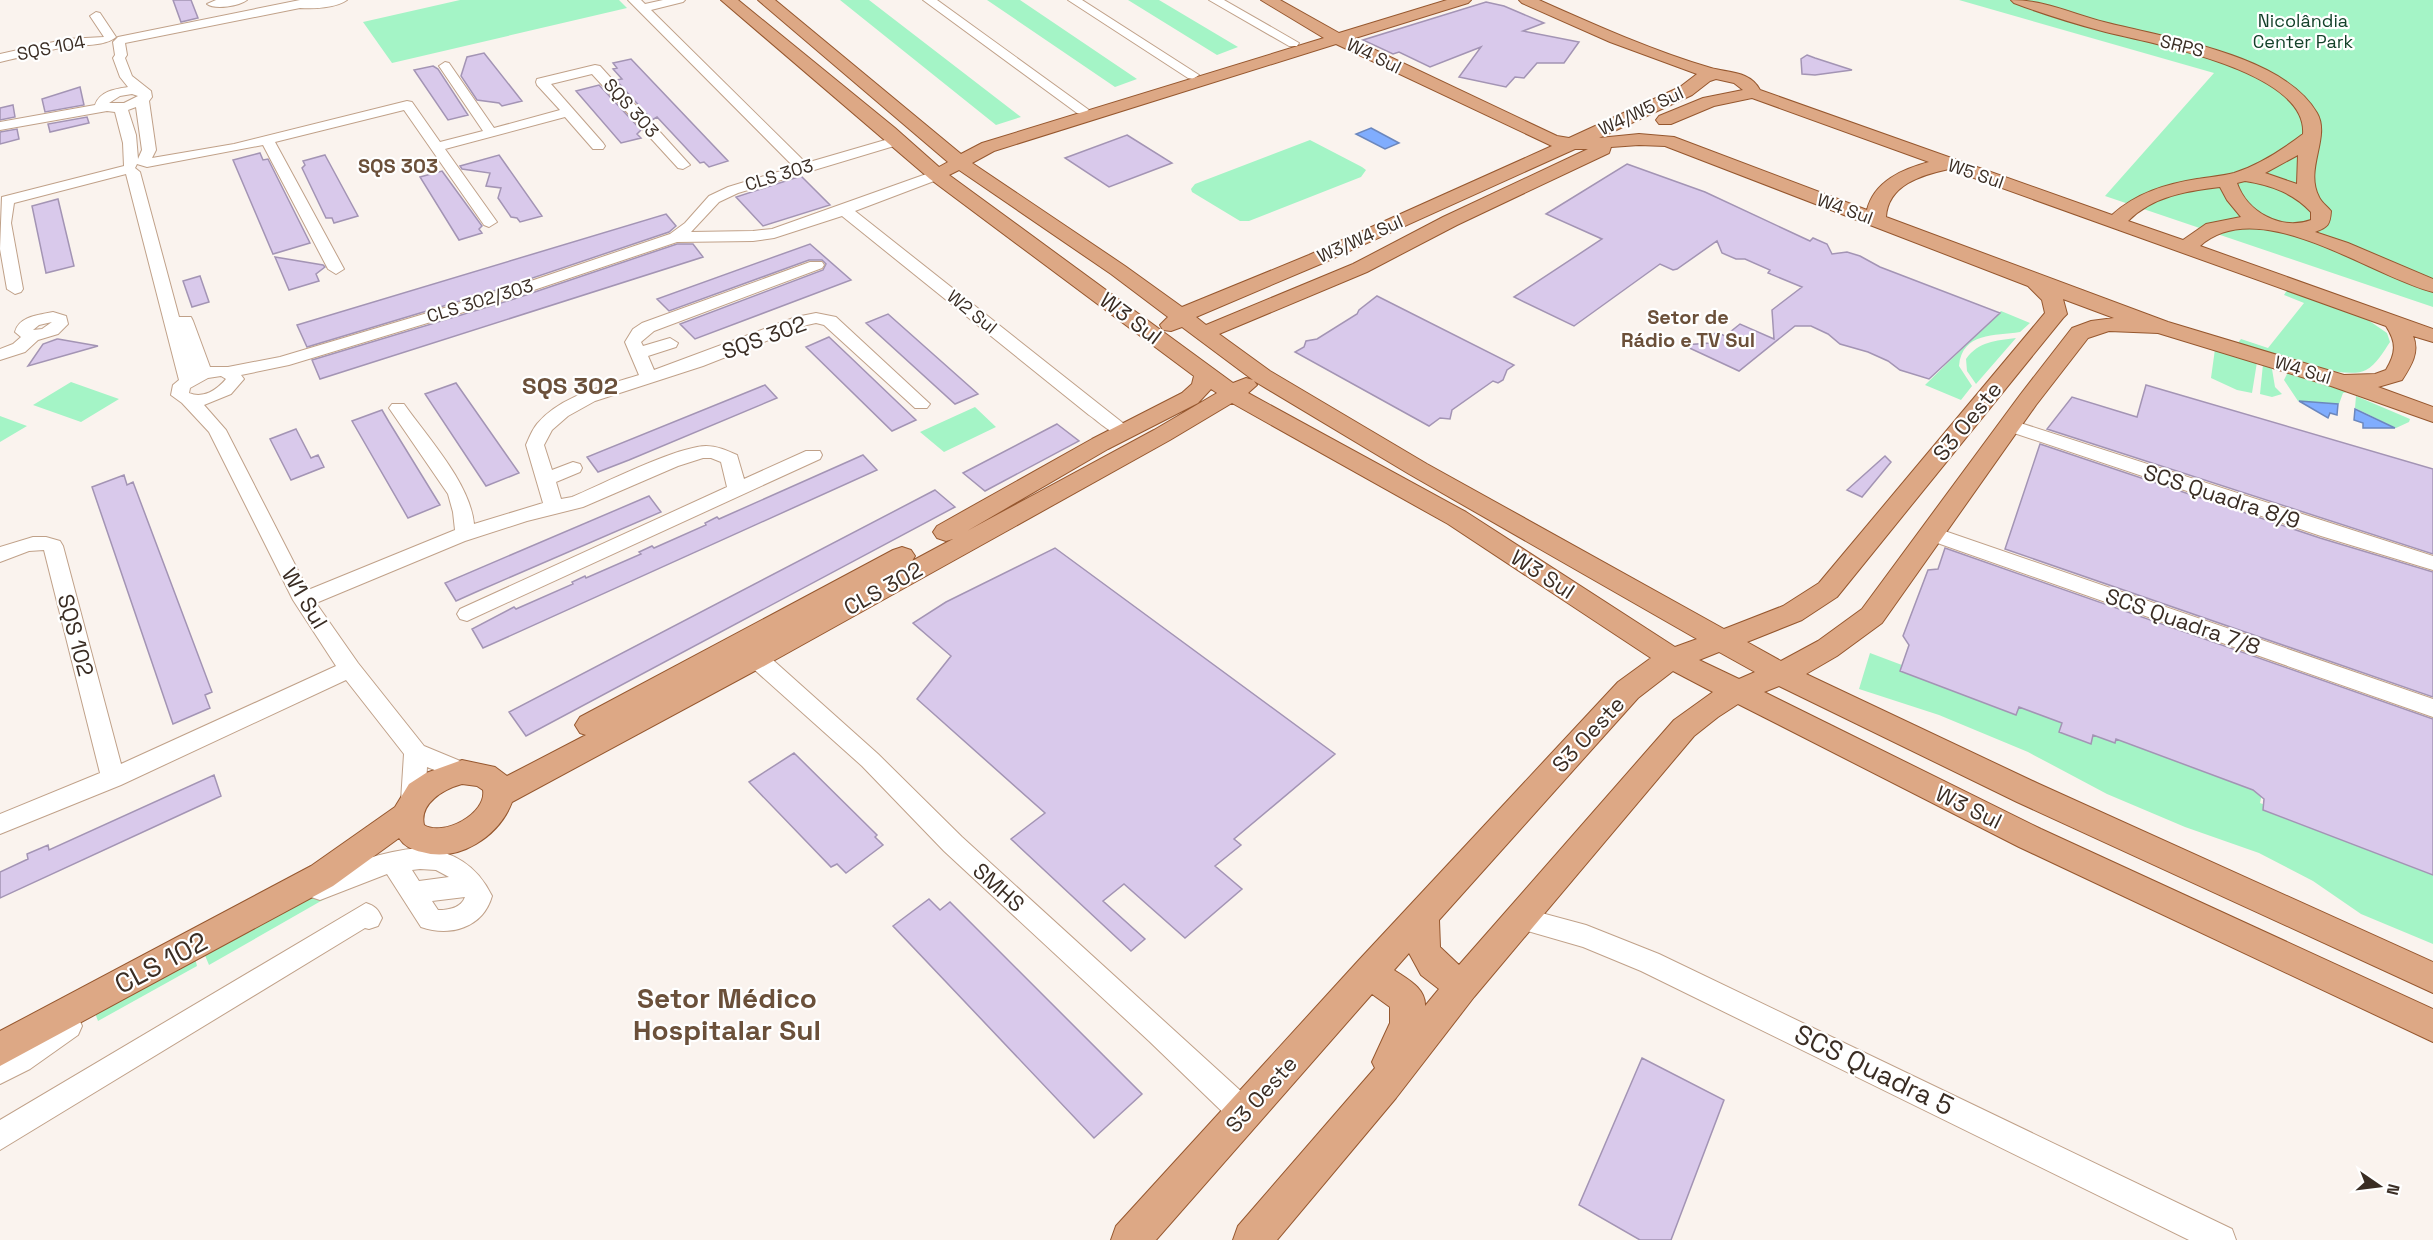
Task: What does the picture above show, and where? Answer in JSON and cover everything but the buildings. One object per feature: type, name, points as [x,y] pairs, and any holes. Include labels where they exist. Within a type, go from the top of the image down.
[{"type":"main road","name":"W3 Sul","points":[[729,0],[937,175],[1233,394],[1457,518],[1673,659],[2019,832],[2433,1026]]},
{"type":"main road","name":"W3 Sul","points":[[766,0],[959,162],[1181,316],[1262,376],[1418,469],[1781,674],[2028,793],[2433,978]]},
{"type":"main road","name":"W4 Sul","points":[[1269,0],[1332,35],[1539,136],[1567,145],[1597,146],[1650,139],[1668,141],[2160,327],[2339,381],[2433,416]]},
{"type":"main road","points":[[937,175],[988,147],[1082,110],[1144,95],[1193,75],[1293,43],[1332,35],[1425,0]]},
{"type":"main road","points":[[899,141],[937,144],[975,142],[1034,129],[1332,35],[1463,0]]},
{"type":"main road","name":"W5 Sul","points":[[1527,0],[1713,75],[1736,79],[1747,84],[1753,89],[1753,93],[2433,336]]},
{"type":"main road","name":"SRPS","points":[[2019,0],[2119,31],[2208,53],[2254,70],[2286,90],[2309,113],[2313,125],[2304,181],[2328,216]]},
{"type":"main road","points":[[810,66],[824,62],[841,64]]},
{"type":"main road","name":"W4/W5 Sul","points":[[1567,145],[1668,100],[1686,91],[1704,77],[1713,75]]},
{"type":"main road","name":"W4/W5 Sul","points":[[1617,143],[1688,109],[1753,93]]},
{"type":"main road","points":[[1668,100],[1682,103],[1688,109]]},
{"type":"main road","points":[[2115,223],[2126,212],[2162,191],[2237,178],[2278,161],[2312,136]]},
{"type":"main road","name":"W3/W4 Sul","points":[[1204,333],[1391,253],[1450,221],[1617,143]]},
{"type":"main road","name":"W3/W4 Sul","points":[[1158,338],[1181,316],[1289,271],[1567,145]]},
{"type":"main road","points":[[1543,155],[1568,165]]},
{"type":"main road","points":[[1876,220],[1875,207],[1880,198],[1902,179],[1922,168],[1947,164]]},
{"type":"main road","points":[[2237,178],[2276,182],[2328,216],[2388,260],[2433,285]]},
{"type":"main road","points":[[2237,178],[2230,192],[2236,204],[2246,213],[2267,224]]},
{"type":"main road","points":[[1417,213],[1450,221]]},
{"type":"main road","points":[[1417,213],[1430,225],[1432,231]]},
{"type":"main road","points":[[2287,228],[2314,226],[2328,216]]},
{"type":"main road","points":[[2185,249],[2205,231],[2219,224],[2267,224],[2287,228],[2341,247],[2433,285]]},
{"type":"main road","points":[[1041,250],[1060,248],[1068,238]]},
{"type":"main road","points":[[1316,259],[1321,273],[1333,278]]},
{"type":"main road","points":[[1289,271],[1304,274],[1310,280],[1312,287]]},
{"type":"main road","points":[[2036,282],[2052,298],[2056,314],[2065,311],[2083,315],[2090,327],[2120,324],[2160,327]]},
{"type":"main road","name":"S3 Oeste","points":[[1130,1240],[1370,972],[1628,690],[1673,659],[1797,611],[1828,590],[2056,314]]},
{"type":"main road","points":[[2339,381],[2377,381],[2394,375],[2408,350],[2405,338],[2394,323]]},
{"type":"main road","name":"S3 Oeste","points":[[1252,1240],[1383,1086],[1519,918],[1684,728],[1704,710],[1734,691],[1781,674],[1844,639],[1872,616],[2080,333],[2090,327]]},
{"type":"main road","name":"CLS 302","points":[[496,786],[1100,444],[1190,398],[1202,386],[1206,374]]},
{"type":"main road","name":"CLS 302","points":[[496,786],[756,658],[1162,435],[1262,376]]},
{"type":"main road","points":[[1124,431],[1162,435]]},
{"type":"main road","points":[[1348,459],[1398,477],[1413,475],[1418,469]]},
{"type":"main road","points":[[462,772],[479,772],[496,786],[494,811],[471,832],[453,840],[435,842],[413,818],[426,787],[443,777],[462,772]]},
{"type":"main road","name":"CLS 102","points":[[0,1049],[321,876],[413,818]]},
{"type":"main road","points":[[2172,904],[2172,884],[2177,876],[2192,868]]},
{"type":"main road","points":[[1423,914],[1419,936],[1422,950],[1438,969],[1462,986]]},
{"type":"main road","points":[[1370,972],[1408,1000],[1407,1023],[1393,1053],[1383,1086]]},
{"type":"street","points":[[215,9],[308,1],[312,5],[341,0]]},
{"type":"street","points":[[638,4],[679,0]]},
{"type":"street","points":[[929,0],[1082,110]]},
{"type":"street","points":[[1074,0],[1193,75]]},
{"type":"street","points":[[1215,0],[1293,43]]},
{"type":"street","points":[[638,4],[803,168]]},
{"type":"street","points":[[215,9],[243,6]]},
{"type":"street","name":"SQS 104","points":[[0,58],[77,41],[112,40],[166,31],[215,9]]},
{"type":"street","points":[[96,16],[121,55],[119,58],[126,77],[140,95],[149,150],[137,166]]},
{"type":"street","points":[[112,40],[114,57],[119,58]]},
{"type":"street","points":[[0,67],[26,62]]},
{"type":"street","points":[[445,66],[491,133]]},
{"type":"street","name":"SQS 303","points":[[598,146],[542,82],[595,69],[683,165]]},
{"type":"street","points":[[111,102],[126,77]]},
{"type":"street","points":[[0,126],[140,95]]},
{"type":"street","points":[[111,102],[126,124],[188,381]]},
{"type":"street","points":[[15,289],[3,223],[4,201],[137,166],[267,139],[407,105],[489,222]]},
{"type":"street","points":[[437,147],[569,112]]},
{"type":"street","points":[[267,139],[336,269]]},
{"type":"street","name":"CLS 303","points":[[675,237],[690,226],[714,199],[733,190],[899,141]]},
{"type":"street","points":[[137,166],[190,336],[204,373],[228,383]]},
{"type":"street","points":[[675,237],[753,236],[774,232],[844,210],[937,175]]},
{"type":"street","name":"W2 Sul","points":[[844,210],[1100,415],[1124,431]]},
{"type":"street","points":[[701,215],[719,235]]},
{"type":"street","name":"CLS 302/303","points":[[228,383],[283,361],[507,294],[675,237]]},
{"type":"street","points":[[649,377],[633,342],[639,333],[648,327],[816,265]]},
{"type":"street","name":"SQS 302","points":[[554,507],[535,445],[544,427],[562,412],[589,397],[697,362],[802,321],[816,318],[830,321],[921,404]]},
{"type":"street","points":[[0,355],[20,348],[34,335]]},
{"type":"street","points":[[637,354],[669,344]]},
{"type":"street","points":[[204,373],[188,381],[179,390],[180,395],[189,400],[207,398],[228,383]]},
{"type":"street","points":[[217,430],[228,383]]},
{"type":"street","name":"W1 Sul","points":[[189,400],[217,430],[303,600],[350,669],[416,752],[462,772]]},
{"type":"street","points":[[398,408],[457,493],[463,512],[465,533]]},
{"type":"street","points":[[1100,415],[1100,444]]},
{"type":"street","name":"SCS Quadra 8/9","points":[[2011,426],[2328,531],[2433,563]]},
{"type":"street","points":[[303,600],[493,522],[584,500],[671,462],[702,452],[714,452],[730,459],[737,488]]},
{"type":"street","points":[[467,614],[813,455]]},
{"type":"street","points":[[546,479],[573,468]]},
{"type":"street","name":"SCS Quadra 7/8","points":[[1933,534],[2433,708]]},
{"type":"street","name":"SQS 102","points":[[0,555],[27,544],[43,542],[53,546],[113,778]]},
{"type":"street","name":"SMHS","points":[[756,658],[870,760],[953,844],[1244,1113]]},
{"type":"street","points":[[0,824],[113,778],[350,669]]},
{"type":"street","points":[[413,818],[416,752]]},
{"type":"street","points":[[0,1071],[20,1060],[67,1026],[337,880],[393,862],[440,861],[457,869],[471,886],[478,896],[475,907],[448,922],[430,919],[393,862]]},
{"type":"street","points":[[412,891],[471,886]]},
{"type":"street","points":[[0,1136],[366,914],[369,918]]},
{"type":"street","name":"SCS Quadra 5","points":[[1519,918],[1576,932],[1621,950],[1865,1065],[2221,1240]]},
{"type":"green space","points":[[460,0],[619,0],[627,8],[392,63],[363,22]]},
{"type":"green space","points":[[840,0],[869,0],[1021,117],[996,125]]},
{"type":"green space","points":[[987,0],[1020,0],[1137,79],[1115,87]]},
{"type":"green space","points":[[1128,0],[1159,0],[1238,47],[1217,55]]},
{"type":"green space","name":"Nicolândia Center Park","points":[[1959,0],[2433,0],[2433,307],[2105,196],[2214,73]]},
{"type":"green space","points":[[1310,140],[1366,170],[1361,177],[1249,221],[1240,221],[1192,192],[1191,189],[1195,184]]},
{"type":"green space","points":[[2287,290],[2368,320],[2387,333],[2390,342],[2373,365],[2355,373],[2323,369],[2237,344],[2241,339],[2268,348],[2304,303],[2284,295]]},
{"type":"green space","points":[[2001,311],[2030,323],[2020,332],[1981,338],[1966,347],[1961,355],[1959,366],[1972,386],[1961,400],[1925,385]]},
{"type":"green space","points":[[2016,338],[1976,384],[1967,371],[1966,359],[1971,353],[1988,343]]},
{"type":"green space","points":[[2215,349],[2257,362],[2252,393],[2237,390],[2211,378]]},
{"type":"green space","points":[[2263,364],[2272,369],[2275,387],[2282,394],[2272,397],[2260,394]]},
{"type":"green space","points":[[2288,372],[2347,392],[2343,393],[2339,404],[2298,401],[2284,380]]},
{"type":"green space","points":[[71,382],[119,399],[81,422],[33,405]]},
{"type":"green space","points":[[2356,396],[2410,419],[2409,422],[2396,428],[2355,408]]},
{"type":"green space","points":[[975,407],[996,427],[944,452],[920,432]]},
{"type":"green space","points":[[0,416],[27,426],[0,442]]},
{"type":"green space","points":[[1870,653],[2011,706],[2033,699],[2249,783],[2262,794],[2260,803],[2433,871],[2433,944],[2361,914],[2313,881],[2259,853],[2185,827],[2107,794],[2028,752],[1939,715],[1859,689]]},
{"type":"green space","points":[[349,885],[209,965],[204,953],[312,894]]},
{"type":"green space","points":[[195,958],[197,966],[98,1021],[95,1013]]},
{"type":"water","points":[[1371,128],[1399,143],[1385,149],[1356,134]]},
{"type":"water","points":[[2299,401],[2338,404],[2337,415],[2330,413],[2328,418]]},
{"type":"water","points":[[2355,409],[2395,428],[2363,428],[2363,423],[2354,420]]},
{"type":"district","name":"SQS 303","points":[[398,166]]},
{"type":"district","name":"Setor de Rádio e TV Sul","points":[[1688,328]]},
{"type":"district","name":"SQS 302","points":[[570,386]]},
{"type":"district","name":"Setor Médico Hospitalar Sul","points":[[727,1014]]}]
